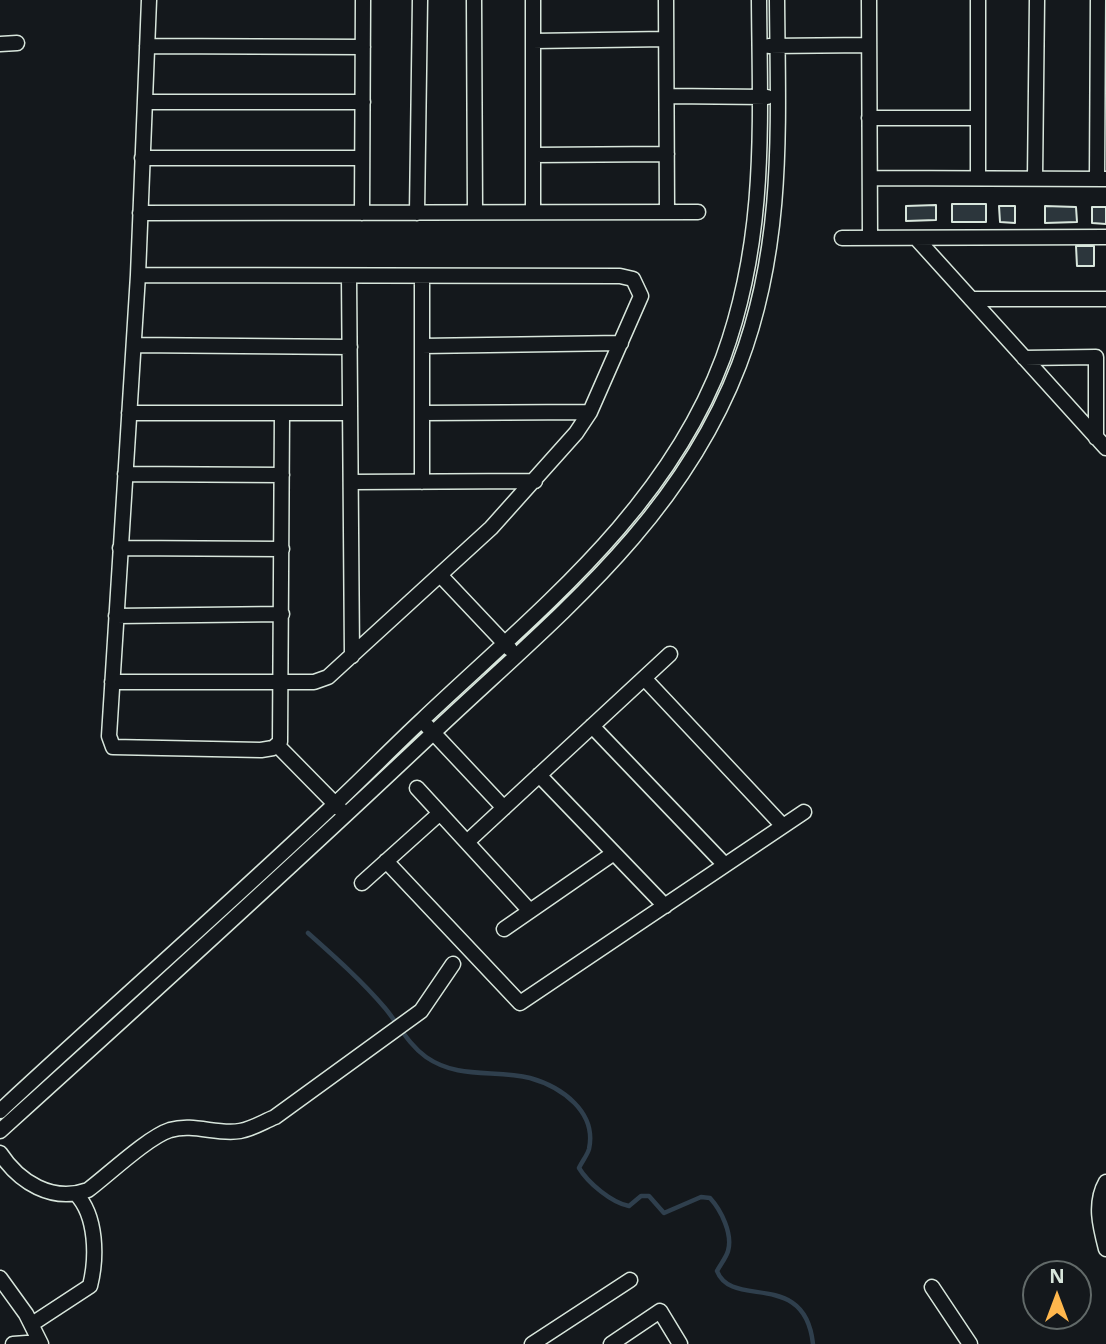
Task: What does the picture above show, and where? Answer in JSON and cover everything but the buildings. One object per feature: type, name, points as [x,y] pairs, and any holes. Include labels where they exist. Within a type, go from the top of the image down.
[{"type":"street","points":[[149,0],[138,275],[109,736],[113,747],[261,750],[277,745],[282,737],[282,413]]},
{"type":"street","points":[[362,213],[363,0]]},
{"type":"street","points":[[417,213],[419,0]]},
{"type":"street","points":[[474,0],[475,212]]},
{"type":"street","points":[[533,0],[533,212]]},
{"type":"street","points":[[666,0],[667,212]]},
{"type":"street","points":[[0,1111],[335,804],[601,551],[631,517],[673,458],[710,389],[747,277],[757,218],[760,0]]},
{"type":"street","points":[[0,1131],[347,816],[517,657],[614,563],[645,528],[688,468],[726,396],[754,320],[775,220],[777,0]]},
{"type":"street","points":[[869,0],[870,238]]},
{"type":"street","points":[[1035,178],[1037,0]]},
{"type":"street","points":[[870,178],[1101,179],[1098,0]]},
{"type":"street","points":[[974,1],[978,178]]},
{"type":"street","points":[[533,41],[666,39]]},
{"type":"street","points":[[0,44],[17,43]]},
{"type":"street","points":[[760,46],[869,45]]},
{"type":"street","points":[[147,46],[363,47]]},
{"type":"street","points":[[667,96],[778,97]]},
{"type":"street","points":[[145,103],[363,102]]},
{"type":"street","points":[[869,118],[978,118]]},
{"type":"street","points":[[533,155],[667,154]]},
{"type":"street","points":[[142,158],[362,158]]},
{"type":"street","points":[[140,213],[698,212]]},
{"type":"street","points":[[842,238],[1106,237]]},
{"type":"street","points":[[916,238],[1101,443]]},
{"type":"street","points":[[112,682],[282,682],[323,679],[441,576],[535,481],[590,412],[641,296],[637,283],[627,277],[138,275]]},
{"type":"street","points":[[349,276],[352,656]]},
{"type":"street","points":[[422,276],[422,482]]},
{"type":"street","points":[[971,299],[1106,299]]},
{"type":"street","points":[[737,313],[754,320]]},
{"type":"street","points":[[422,346],[621,343]]},
{"type":"street","points":[[134,345],[350,347]]},
{"type":"street","points":[[1024,358],[1096,358],[1101,443]]},
{"type":"street","points":[[422,414],[590,412]]},
{"type":"street","points":[[129,413],[350,413]]},
{"type":"street","points":[[673,458],[688,468]]},
{"type":"street","points":[[125,474],[282,475]]},
{"type":"street","points":[[351,482],[535,481]]},
{"type":"street","points":[[120,548],[282,548]]},
{"type":"street","points":[[441,576],[517,657]]},
{"type":"street","points":[[116,615],[282,614]]},
{"type":"street","points":[[467,842],[670,654]]},
{"type":"street","points":[[645,678],[783,826]]},
{"type":"street","points":[[421,720],[504,808]]},
{"type":"street","points":[[592,726],[725,865]]},
{"type":"street","points":[[277,745],[347,816]]},
{"type":"street","points":[[539,775],[665,905]]},
{"type":"street","points":[[417,788],[530,911]]},
{"type":"street","points":[[386,861],[520,1003],[804,812]]},
{"type":"street","points":[[362,883],[440,813]]},
{"type":"street","points":[[504,929],[614,853]]},
{"type":"street","points":[[0,1153],[21,1179],[47,1191],[76,1194],[88,1190],[156,1137],[170,1130],[205,1128],[237,1132],[275,1117],[421,1011],[453,964]]},
{"type":"street","points":[[1106,1182],[1099,1196],[1099,1212],[1106,1250]]},
{"type":"street","points":[[32,1324],[90,1286],[96,1264],[92,1234],[85,1204],[76,1194]]},
{"type":"street","points":[[0,1278],[32,1324],[40,1343],[13,1344]]},
{"type":"street","points":[[531,1344],[630,1280]]},
{"type":"street","points":[[932,1287],[970,1344]]},
{"type":"street","points":[[611,1344],[660,1311],[680,1344]]},
{"type":"waterway","points":[[308,933],[367,988],[426,1057],[451,1069],[530,1078],[554,1088],[575,1103],[588,1124],[590,1136],[589,1149],[579,1168],[594,1186],[608,1197],[629,1206],[641,1196],[649,1196],[664,1213],[701,1197],[710,1198],[722,1216],[729,1237],[728,1251],[717,1271],[725,1282],[737,1288],[783,1298],[797,1306],[807,1321],[813,1344]]}]
